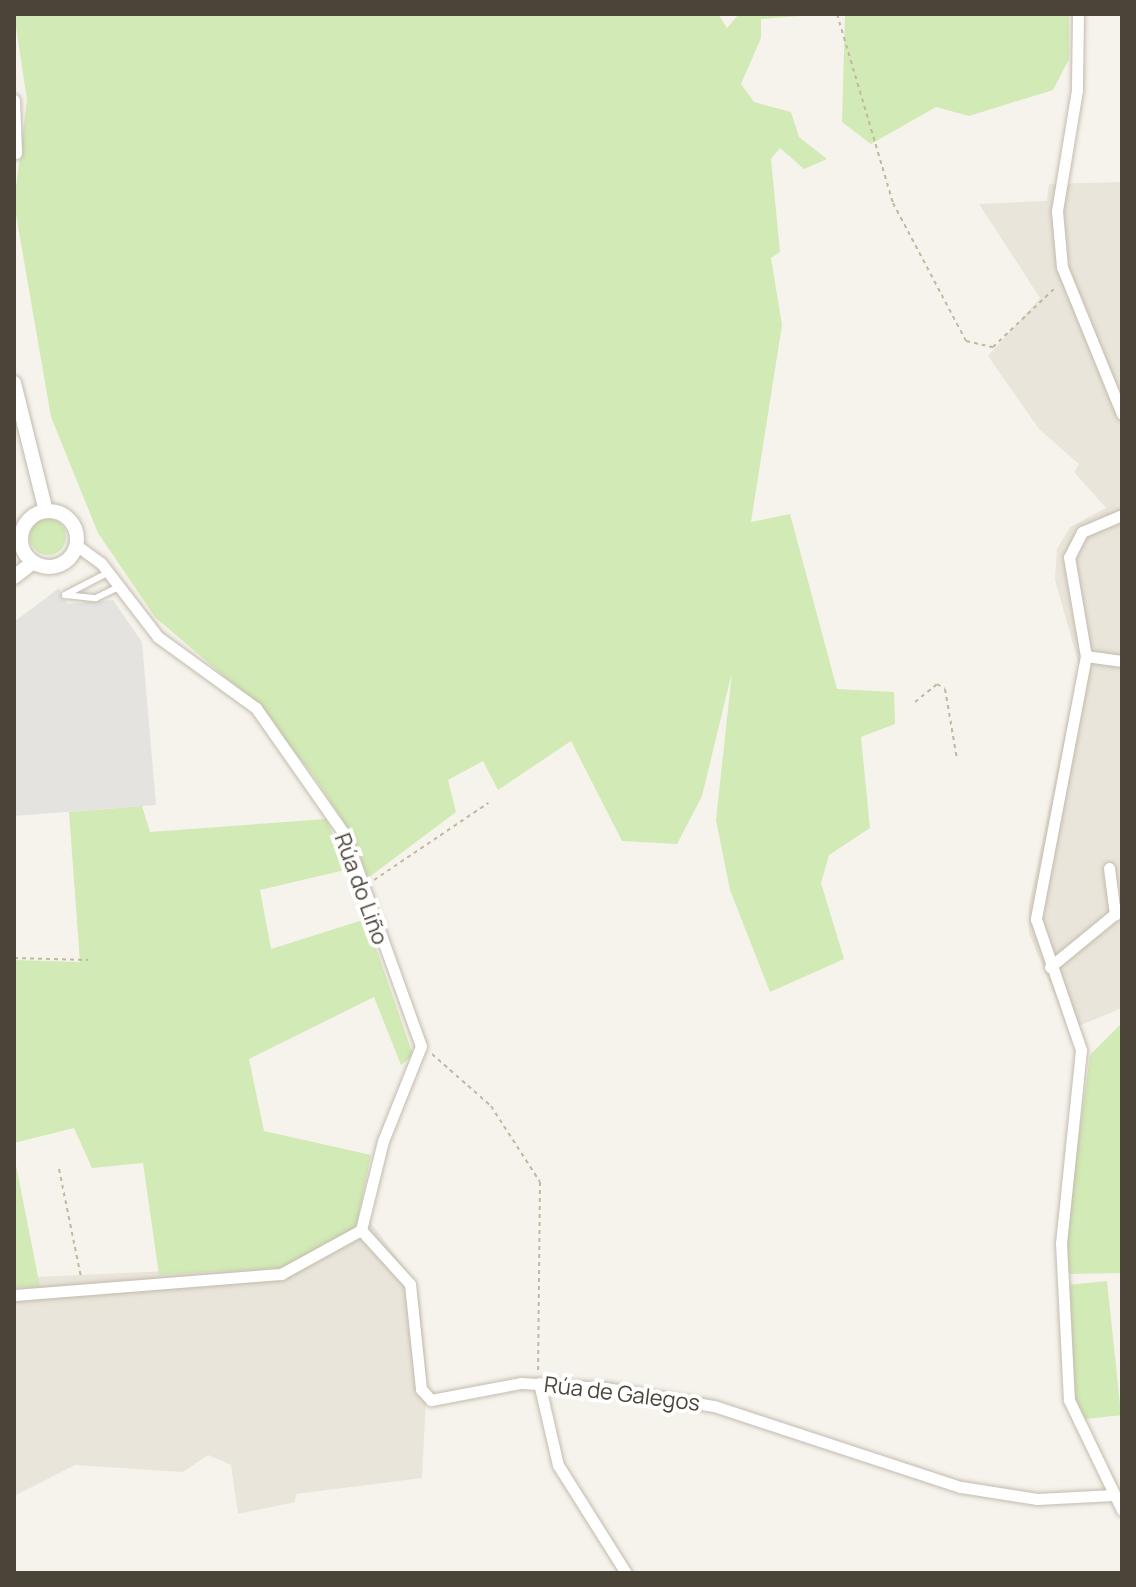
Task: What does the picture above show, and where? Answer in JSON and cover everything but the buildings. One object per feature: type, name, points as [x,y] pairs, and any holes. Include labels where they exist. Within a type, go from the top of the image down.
[{"type":"street","points":[[1078,14],[1077,90],[1057,211],[1067,288],[1122,414]]},
{"type":"street","points":[[14,100],[16,153]]},
{"type":"street","points":[[14,383],[46,511]]},
{"type":"street","points":[[14,577],[33,562],[59,565],[76,545],[72,523],[46,511]]},
{"type":"street","points":[[33,562],[21,532],[46,511]]},
{"type":"street","points":[[1122,515],[1082,532],[1069,557],[1086,656],[1036,919],[1081,1050],[1061,1243],[1069,1400],[1122,1510]]},
{"type":"street","name":"Rúa do Liño","points":[[76,545],[109,571],[158,637],[256,708],[345,835],[421,1046]]},
{"type":"street","points":[[1086,656],[1122,661]]},
{"type":"street","points":[[1050,967],[1118,911],[1109,868]]},
{"type":"street","points":[[14,1295],[83,1286],[281,1274],[361,1230],[383,1141],[421,1046]]},
{"type":"street","name":"Rúa de Galegos","points":[[361,1230],[410,1284],[424,1395],[436,1401],[539,1383],[714,1406],[1006,1496],[1118,1498]]},
{"type":"street","points":[[539,1383],[558,1465],[626,1573]]},
{"type":"lane","points":[[109,571],[65,595],[96,598],[119,587]]},
{"type":"path","points":[[837,14],[893,203],[966,341],[993,347],[1050,289],[1067,288]]},
{"type":"path","points":[[915,702],[937,684],[945,689],[957,759]]},
{"type":"path","points":[[361,885],[488,803]]},
{"type":"path","points":[[14,958],[88,960]]},
{"type":"path","points":[[421,1046],[491,1106],[540,1182],[539,1383]]},
{"type":"path","points":[[59,1169],[83,1286]]},
{"type":"shaded area","points":[[1122,182],[1122,1008],[1069,1030],[1029,933],[1029,905],[1079,665],[1055,580],[1057,549],[1070,527],[1106,508],[1074,472],[1079,464],[1039,429],[988,356],[1040,298],[979,204],[1047,201],[1049,184]]},
{"type":"shaded area","points":[[59,588],[67,604],[113,600],[142,642],[156,805],[14,816],[14,622]]},
{"type":"shaded area","points":[[367,1218],[413,1279],[420,1301],[427,1378],[422,1478],[296,1494],[295,1502],[238,1514],[231,1465],[208,1455],[183,1472],[75,1465],[14,1496],[14,1278],[167,1271]]},
{"type":"green space","points":[[14,14],[718,14],[727,28],[739,14],[823,14],[761,19],[761,38],[741,84],[754,102],[791,112],[799,137],[827,159],[804,169],[780,148],[771,159],[780,252],[771,258],[782,325],[751,522],[790,514],[837,689],[894,692],[895,724],[861,737],[870,828],[829,855],[821,883],[844,959],[770,992],[730,890],[716,820],[732,672],[702,796],[677,844],[622,841],[571,741],[498,790],[483,761],[448,780],[456,812],[368,878],[353,836],[313,775],[254,702],[155,617],[98,533],[51,417],[14,203],[27,100]]},
{"type":"green space","points":[[845,14],[1069,14],[1069,59],[1053,90],[969,116],[936,107],[871,144],[842,122]]},
{"type":"green space","points":[[48,519],[61,524],[66,537],[61,550],[48,555],[35,550],[30,537],[35,524]]},
{"type":"green space","points":[[142,806],[150,832],[326,819],[349,869],[260,890],[271,949],[366,919],[413,1055],[401,1065],[374,997],[249,1059],[264,1131],[371,1155],[356,1228],[290,1267],[159,1275],[143,1163],[92,1168],[74,1128],[14,1143],[14,960],[80,962],[69,812]]},
{"type":"green space","points":[[1122,1023],[1122,1273],[1068,1274],[1067,1223],[1090,1055]]},
{"type":"green space","points":[[14,1156],[18,1175],[40,1287],[14,1287]]},
{"type":"green space","points":[[1107,1281],[1121,1415],[1077,1420],[1063,1286]]}]
